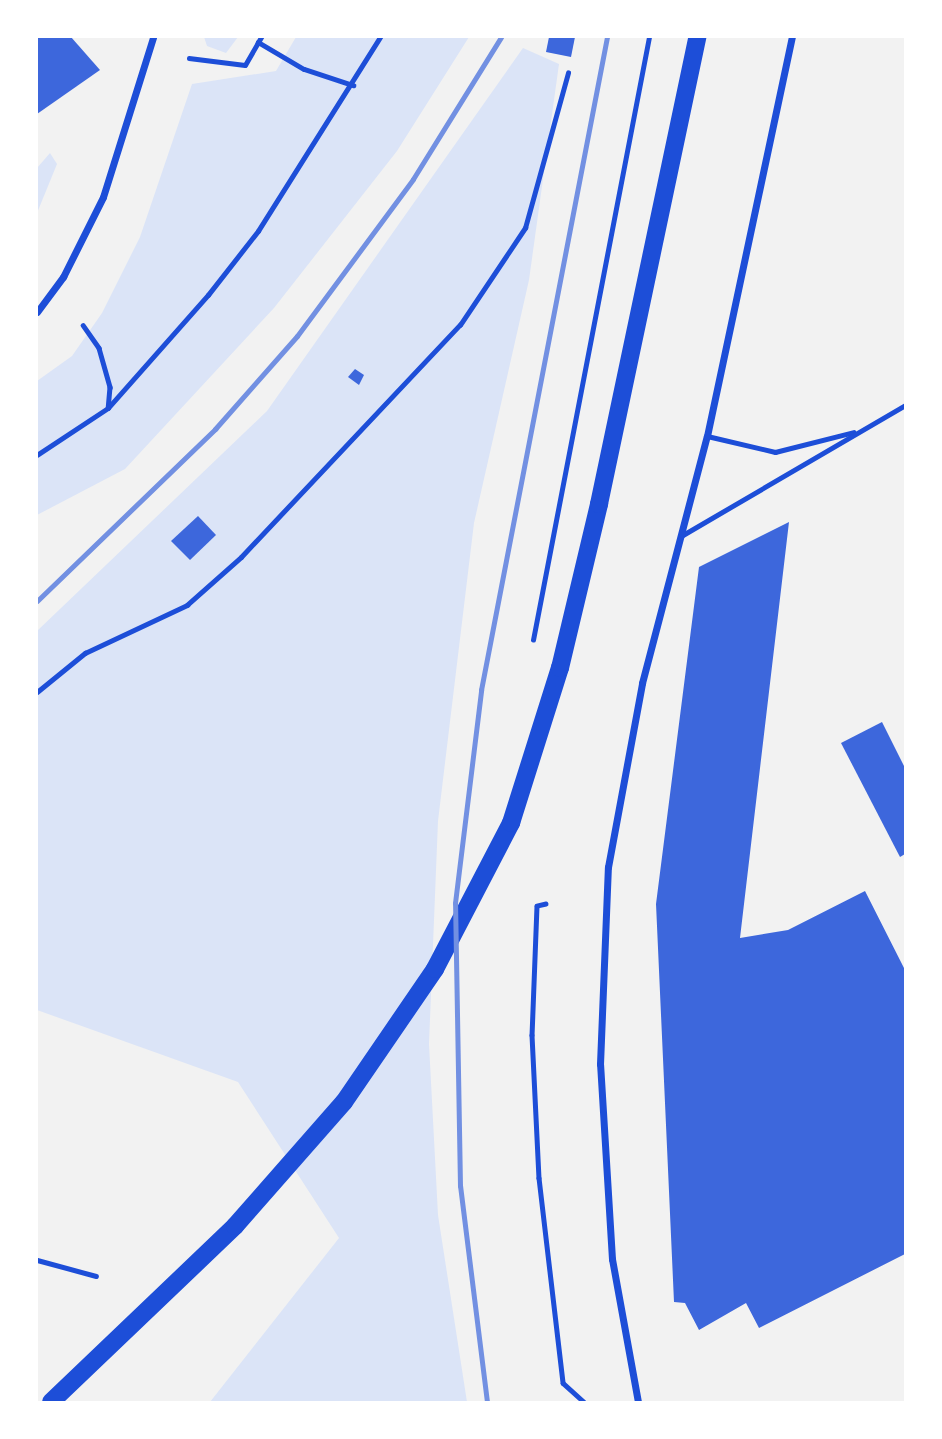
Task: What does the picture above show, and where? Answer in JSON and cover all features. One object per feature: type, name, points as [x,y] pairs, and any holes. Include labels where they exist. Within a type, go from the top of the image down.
[{"type":"main road","points":[[51,1402],[235,1226],[344,1102],[435,969],[511,823],[560,668],[599,504],[697,37]]},
{"type":"street","points":[[37,312],[63,276],[103,197],[153,37]]},
{"type":"street","points":[[638,1402],[612,1259],[603,1105],[608,867],[642,683],[707,436],[792,37]]},
{"type":"lane","points":[[680,536],[905,405]]},
{"type":"lane","points":[[707,436],[775,452],[860,430]]},
{"type":"lane","points":[[37,1260],[96,1276]]},
{"type":"path","points":[[37,455],[108,408],[258,230],[353,85],[380,37]]},
{"type":"path","points":[[188,58],[245,65],[259,39],[304,69],[353,85]]},
{"type":"path","points":[[37,692],[85,653],[187,605],[241,557],[460,325],[525,228],[568,73]]},
{"type":"path","points":[[83,325],[99,348],[110,387],[108,408]]},
{"type":"path","points":[[546,904],[537,906],[532,1035],[539,1178],[563,1383],[584,1402]]},
{"type":"shaded area","points":[[204,37],[238,37],[226,53],[207,46]]},
{"type":"shaded area","points":[[296,37],[469,37],[397,151],[274,308],[125,469],[37,515],[37,381],[72,356],[102,313],[140,237],[192,84],[276,71]]},
{"type":"shaded area","points":[[523,48],[559,64],[529,280],[474,523],[438,821],[429,1044],[438,1215],[467,1402],[210,1402],[339,1238],[238,1082],[37,1010],[37,631],[267,411]]},
{"type":"shaded area","points":[[50,153],[57,164],[37,213],[37,168]]},
{"type":"building","points":[[37,37],[71,37],[100,70],[37,114]]},
{"type":"building","points":[[549,37],[575,37],[571,57],[546,52]]},
{"type":"building","points":[[355,369],[364,375],[359,385],[348,377]]},
{"type":"building","points":[[198,516],[216,535],[190,560],[171,541]]},
{"type":"building","points":[[789,522],[740,938],[788,930],[865,891],[905,970],[905,1254],[759,1328],[746,1303],[699,1330],[685,1303],[674,1302],[656,904],[699,567]]},
{"type":"building","points":[[882,722],[905,768],[905,854],[900,857],[841,743]]},
{"type":"railway","points":[[37,601],[215,429],[297,336],[413,179],[501,37]]},
{"type":"railway","points":[[487,1402],[460,1186],[455,903],[481,690],[607,37]]}]
